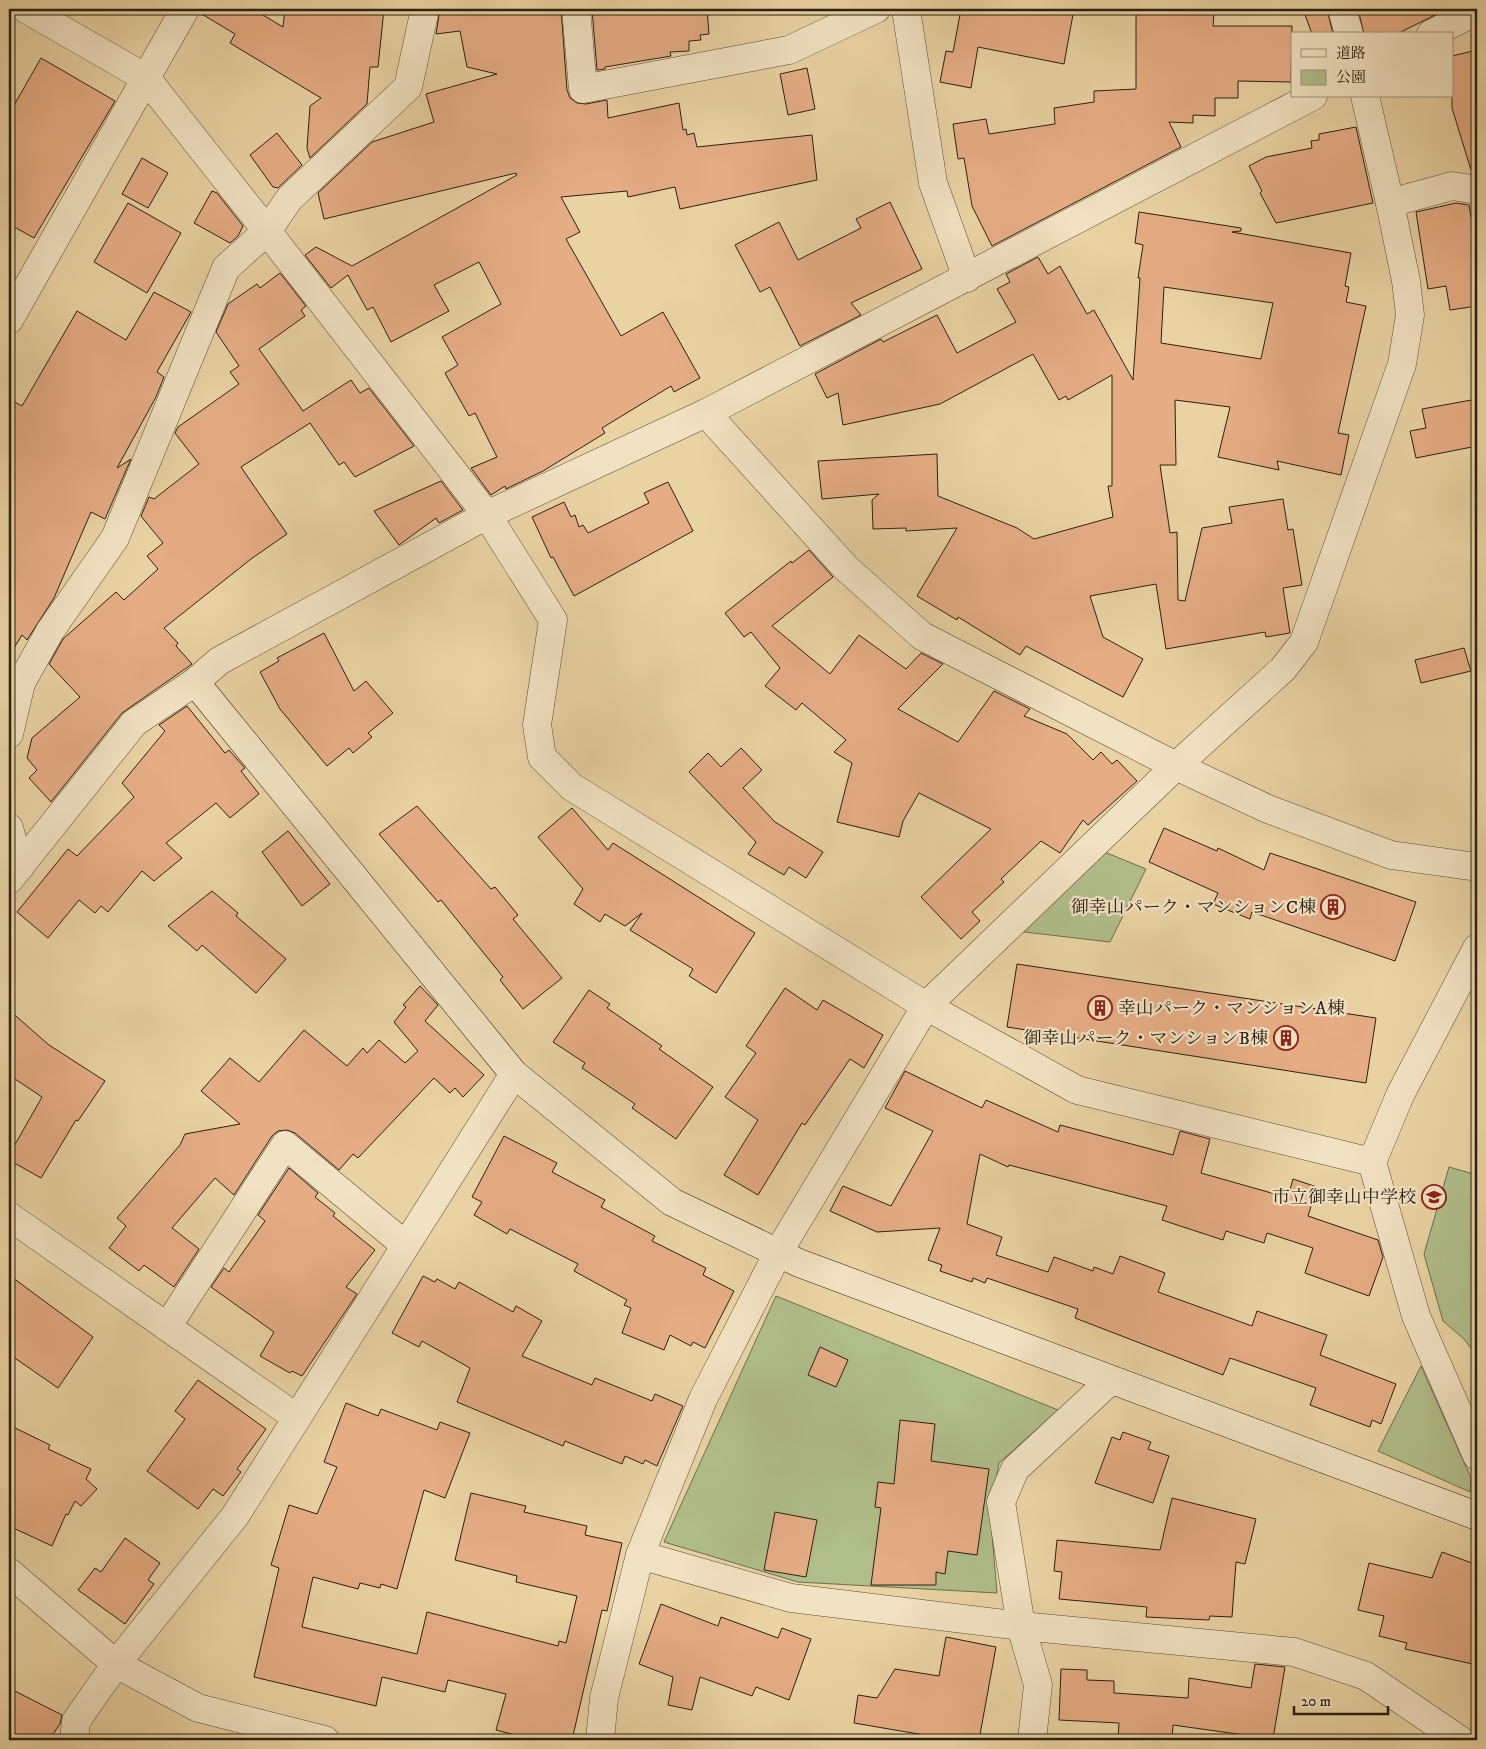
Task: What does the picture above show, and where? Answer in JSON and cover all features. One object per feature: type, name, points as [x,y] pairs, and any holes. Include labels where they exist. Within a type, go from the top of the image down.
[{"type":"street","points":[[26,9],[146,78],[267,230],[487,515],[553,620],[537,725],[542,757],[572,786],[926,1006],[1077,1090],[1372,1162]]},
{"type":"street","points":[[9,320],[185,9]]},
{"type":"street","points":[[9,734],[15,679],[115,538],[226,268],[267,230],[290,198],[408,87],[425,9]]},
{"type":"street","points":[[576,9],[583,89],[789,50],[876,9]]},
{"type":"street","points":[[906,9],[933,183],[967,278]]},
{"type":"street","points":[[1342,9],[1348,32]]},
{"type":"street","points":[[1434,32],[1477,11]]},
{"type":"street","points":[[14,873],[134,723],[196,682],[219,661],[487,515],[706,413],[1309,98]]},
{"type":"street","points":[[600,1740],[604,1698],[640,1555],[704,1399],[779,1251],[926,1006],[1176,766],[1283,669],[1304,642],[1402,364],[1410,315],[1406,281],[1390,203],[1365,98]]},
{"type":"street","points":[[1390,203],[1452,186],[1477,190]]},
{"type":"street","points":[[706,413],[846,568],[922,636],[1176,766],[1268,809],[1391,855],[1477,867]]},
{"type":"street","points":[[196,682],[514,1074],[672,1202],[799,1262],[1477,1516]]},
{"type":"street","points":[[9,828],[14,873]]},
{"type":"street","points":[[1477,948],[1400,1093],[1372,1162],[1416,1316],[1477,1456]]},
{"type":"street","points":[[74,1740],[76,1721],[116,1664],[235,1516],[514,1074]]},
{"type":"street","points":[[167,1327],[285,1145],[405,1245]]},
{"type":"street","points":[[9,1216],[297,1418]]},
{"type":"street","points":[[1032,1740],[1038,1685],[1022,1626],[1001,1502],[1015,1469],[1111,1380]]},
{"type":"street","points":[[640,1555],[791,1598],[1022,1626],[1294,1652],[1366,1676],[1460,1740]]},
{"type":"street","points":[[9,1572],[116,1664],[198,1708],[325,1740]]},
{"type":"green space","points":[[1097,849],[1146,869],[1110,942],[1016,931]]},
{"type":"green space","points":[[1449,1167],[1477,1175],[1477,1356],[1464,1339],[1443,1321],[1424,1254]]},
{"type":"green space","points":[[776,1296],[1058,1410],[999,1463],[990,1511],[997,1593],[798,1582],[664,1542]]},
{"type":"green space","points":[[1421,1366],[1471,1478],[1470,1492],[1378,1451]]},
{"type":"building","points":[[201,9],[253,9],[283,27],[285,9],[384,9],[378,67],[370,67],[367,104],[310,158],[307,148],[310,106],[321,98],[230,43],[235,34],[200,13]]},
{"type":"building","points":[[440,9],[561,9],[567,90],[570,98],[577,103],[586,104],[607,100],[608,118],[679,103],[683,130],[686,129],[687,135],[694,133],[697,147],[812,135],[817,180],[680,209],[675,187],[628,197],[627,191],[561,197],[580,232],[566,239],[621,336],[663,312],[700,378],[674,392],[671,386],[602,428],[605,433],[543,471],[506,489],[505,486],[491,495],[471,468],[497,457],[475,413],[469,416],[445,373],[458,365],[442,337],[501,304],[479,262],[434,285],[449,311],[391,342],[373,307],[367,310],[348,275],[331,288],[305,255],[316,247],[352,266],[517,175],[516,173],[324,219],[318,193],[372,142],[434,122],[426,94],[497,74],[467,67],[460,31],[436,34]]},
{"type":"building","points":[[592,9],[707,9],[709,34],[700,35],[701,40],[689,41],[689,51],[670,52],[671,56],[597,70]]},
{"type":"building","points":[[961,9],[1074,9],[1064,64],[978,47],[971,88],[940,82],[946,51],[953,52]]},
{"type":"building","points":[[1303,9],[1327,9],[1333,32],[1311,32]]},
{"type":"building","points":[[1358,9],[1447,9],[1401,32],[1364,32]]},
{"type":"building","points":[[1136,11],[1214,12],[1213,26],[1292,26],[1291,82],[1238,81],[1238,98],[1215,98],[1215,116],[1193,115],[1193,123],[1169,122],[1181,147],[992,246],[972,206],[964,158],[958,159],[953,124],[986,119],[989,134],[1055,124],[1054,108],[1094,102],[1094,91],[1136,89]]},
{"type":"building","points":[[1477,50],[1477,169],[1471,170],[1452,108],[1452,98],[1454,98],[1454,56]]},
{"type":"building","points":[[41,58],[115,101],[34,238],[9,224],[9,114]]},
{"type":"building","points":[[807,68],[815,109],[788,115],[780,74]]},
{"type":"building","points":[[1356,127],[1373,203],[1276,223],[1260,193],[1262,191],[1249,166],[1266,157],[1312,148],[1311,141],[1319,140],[1319,134]]},
{"type":"building","points":[[277,133],[302,165],[278,188],[273,187],[250,155]]},
{"type":"building","points":[[142,158],[168,173],[148,208],[122,194]]},
{"type":"building","points":[[212,191],[217,193],[243,226],[238,236],[230,243],[194,223]]},
{"type":"building","points":[[890,202],[922,269],[851,303],[861,315],[800,346],[770,287],[760,292],[735,245],[779,222],[798,260],[861,228],[856,219]]},
{"type":"building","points":[[128,203],[181,233],[147,293],[94,262]]},
{"type":"building","points":[[1456,203],[1469,205],[1477,254],[1477,306],[1450,310],[1446,286],[1428,289],[1416,212]]},
{"type":"building","points":[[1139,212],[1241,228],[1241,231],[1232,232],[1351,253],[1345,286],[1349,287],[1346,302],[1366,306],[1338,433],[1349,435],[1341,475],[1277,461],[1279,470],[1218,457],[1230,407],[1175,400],[1176,465],[1160,465],[1170,533],[1177,532],[1178,600],[1185,601],[1202,528],[1232,523],[1229,507],[1283,499],[1288,530],[1293,529],[1302,585],[1283,588],[1290,633],[1266,637],[1265,632],[1166,649],[1156,584],[1090,596],[1103,637],[1143,659],[1123,697],[1026,646],[1020,655],[958,617],[957,620],[917,596],[957,528],[906,531],[906,528],[873,529],[872,500],[879,494],[822,499],[818,461],[937,454],[938,496],[1017,528],[1034,539],[1113,517],[1108,486],[1112,486],[1112,375],[1068,400],[1066,396],[1059,400],[1033,354],[940,404],[843,425],[838,393],[827,398],[815,374],[881,339],[883,342],[937,315],[957,353],[1016,322],[997,289],[1010,282],[1006,274],[1038,257],[1048,274],[1060,266],[1087,314],[1094,310],[1133,380],[1140,278],[1138,278],[1143,245],[1135,243]],"holes":[[[1164,287],[1273,303],[1261,359],[1161,343]]]},
{"type":"building","points":[[280,273],[306,306],[301,310],[305,316],[259,349],[303,411],[351,380],[360,393],[369,388],[414,446],[355,477],[344,462],[339,465],[310,423],[241,467],[287,534],[251,559],[164,628],[178,643],[176,646],[192,664],[122,713],[51,802],[29,778],[37,770],[27,758],[32,738],[80,697],[49,664],[63,639],[116,592],[124,600],[158,569],[147,556],[163,543],[141,516],[149,497],[154,499],[199,464],[175,433],[178,427],[239,384],[230,372],[239,366],[216,332],[228,304],[257,284],[260,288]]},
{"type":"building","points":[[154,292],[191,312],[157,372],[164,377],[156,397],[117,468],[131,459],[105,519],[91,512],[54,598],[27,640],[22,635],[9,656],[9,399],[22,406],[77,311],[126,340]]},
{"type":"building","points":[[1477,399],[1477,446],[1416,458],[1410,431],[1426,428],[1422,409]]},
{"type":"building","points":[[441,481],[463,510],[439,523],[436,518],[399,545],[374,511]]},
{"type":"building","points":[[668,482],[693,531],[574,596],[553,557],[551,558],[532,517],[564,502],[571,517],[575,515],[579,527],[583,525],[588,533],[649,503],[644,493]]},
{"type":"building","points":[[809,550],[833,577],[772,626],[830,674],[859,635],[906,669],[921,653],[943,664],[898,709],[958,742],[994,691],[1030,709],[1024,716],[1067,734],[1093,760],[1101,752],[1112,764],[1117,760],[1137,781],[1088,825],[1083,820],[1060,853],[1041,841],[1001,879],[1004,882],[972,912],[980,921],[961,939],[921,897],[991,829],[919,793],[903,821],[899,837],[837,822],[852,763],[834,752],[846,740],[802,703],[796,710],[765,686],[780,668],[751,632],[744,637],[725,613],[791,561],[792,563]]},
{"type":"building","points":[[324,633],[354,691],[366,681],[393,713],[368,733],[372,737],[353,753],[349,748],[327,766],[280,709],[260,672],[279,661],[277,658]]},
{"type":"building","points":[[1464,648],[1471,671],[1421,683],[1415,660]]},
{"type":"building","points":[[187,706],[225,753],[229,750],[245,768],[241,771],[259,794],[230,818],[216,803],[166,843],[182,858],[154,881],[142,871],[108,912],[101,906],[95,913],[79,900],[48,938],[17,912],[68,849],[77,856],[134,797],[122,783],[165,731],[159,725]]},
{"type":"building","points":[[741,748],[762,770],[743,788],[775,822],[823,852],[806,878],[789,867],[784,875],[748,854],[756,842],[689,772],[708,753],[721,767]]},
{"type":"building","points":[[417,806],[491,889],[495,887],[518,915],[513,919],[562,978],[523,1009],[500,980],[503,977],[441,900],[438,902],[379,834]]},
{"type":"building","points":[[572,808],[608,850],[613,843],[755,933],[716,993],[689,976],[693,969],[630,930],[642,913],[625,926],[605,914],[600,922],[574,904],[583,889],[538,837]]},
{"type":"building","name":"御幸山パーク・マンションC棟","points":[[1164,828],[1217,851],[1218,848],[1264,870],[1270,853],[1416,902],[1395,961],[1252,912],[1250,919],[1213,904],[1218,893],[1149,862]]},
{"type":"building","points":[[288,831],[330,884],[302,906],[262,852]]},
{"type":"building","points":[[212,891],[238,913],[236,916],[286,959],[256,993],[202,945],[197,951],[168,926]]},
{"type":"building","points":[[1017,964],[1376,1018],[1366,1083],[1007,1027]]},
{"type":"building","points":[[420,986],[438,1005],[425,1021],[484,1075],[463,1097],[455,1088],[450,1093],[434,1078],[358,1158],[353,1154],[339,1170],[295,1133],[287,1130],[278,1131],[272,1136],[234,1195],[215,1178],[172,1228],[199,1249],[174,1287],[144,1265],[139,1271],[109,1248],[126,1226],[117,1218],[180,1145],[185,1134],[240,1124],[201,1091],[230,1058],[259,1082],[304,1030],[347,1066],[363,1048],[367,1053],[379,1040],[405,1063],[418,1051],[394,1022],[406,1007],[403,1005]]},
{"type":"building","points":[[785,988],[817,1010],[823,1000],[883,1035],[864,1068],[850,1059],[805,1125],[802,1123],[758,1195],[724,1175],[758,1120],[725,1097],[756,1053],[746,1046]]},
{"type":"building","points":[[589,990],[610,1004],[607,1008],[662,1046],[659,1049],[713,1087],[676,1139],[632,1108],[635,1104],[582,1068],[585,1063],[553,1042]]},
{"type":"building","points":[[9,1010],[49,1045],[105,1081],[78,1121],[76,1120],[41,1178],[9,1160],[9,1155],[42,1097],[9,1075]]},
{"type":"building","points":[[905,1071],[982,1108],[986,1100],[1058,1132],[1060,1125],[1173,1155],[1180,1131],[1210,1139],[1201,1173],[1275,1194],[1276,1189],[1289,1193],[1293,1179],[1317,1187],[1308,1216],[1378,1240],[1383,1257],[1369,1296],[1305,1273],[1313,1248],[1267,1233],[1264,1243],[1226,1231],[1223,1240],[1162,1220],[1167,1206],[1009,1165],[1008,1167],[980,1154],[967,1224],[1002,1237],[996,1255],[1048,1272],[1054,1257],[1093,1271],[1094,1267],[1113,1274],[1120,1256],[1165,1273],[1158,1292],[1252,1326],[1257,1311],[1327,1335],[1320,1355],[1396,1384],[1381,1424],[1372,1420],[1370,1427],[1310,1405],[1316,1388],[1230,1358],[1223,1375],[1075,1318],[1078,1309],[987,1278],[985,1283],[973,1278],[972,1282],[940,1271],[942,1265],[928,1260],[940,1228],[877,1232],[830,1211],[843,1186],[891,1206],[933,1131],[885,1108]]},
{"type":"building","points":[[504,1136],[557,1163],[552,1172],[605,1200],[601,1207],[655,1236],[652,1241],[706,1268],[703,1275],[734,1291],[705,1348],[693,1342],[691,1346],[670,1335],[664,1350],[622,1333],[631,1308],[624,1305],[627,1300],[574,1271],[578,1264],[510,1229],[507,1234],[474,1215],[482,1202],[472,1197]]},
{"type":"building","points":[[289,1168],[318,1193],[315,1197],[335,1213],[333,1216],[375,1250],[346,1287],[357,1294],[302,1376],[292,1371],[290,1373],[260,1356],[274,1332],[211,1287],[224,1268],[229,1272],[265,1221],[258,1215]]},
{"type":"building","points":[[9,1275],[93,1337],[58,1388],[9,1354]]},
{"type":"building","points":[[423,1276],[435,1282],[437,1279],[455,1289],[459,1282],[513,1312],[516,1306],[542,1321],[522,1356],[592,1385],[595,1378],[652,1401],[655,1394],[683,1406],[657,1466],[645,1460],[643,1464],[625,1456],[622,1464],[565,1441],[563,1446],[457,1402],[470,1368],[422,1341],[419,1347],[392,1333]]},
{"type":"building","points":[[820,1347],[848,1360],[836,1387],[808,1375]]},
{"type":"building","points":[[198,1380],[266,1429],[237,1469],[241,1472],[223,1496],[213,1489],[198,1509],[147,1471],[185,1419],[175,1411]]},
{"type":"building","points":[[346,1403],[378,1416],[381,1409],[437,1430],[440,1422],[470,1433],[445,1498],[424,1490],[397,1589],[381,1584],[380,1588],[360,1583],[358,1589],[313,1577],[302,1627],[417,1654],[427,1612],[558,1646],[559,1641],[566,1643],[577,1596],[516,1582],[517,1576],[455,1560],[471,1493],[526,1506],[524,1512],[587,1526],[585,1535],[622,1543],[607,1611],[602,1610],[572,1740],[534,1740],[496,1730],[506,1694],[448,1680],[445,1692],[382,1677],[376,1706],[254,1677],[279,1568],[271,1565],[289,1505],[317,1514],[337,1467],[324,1462]]},
{"type":"building","points":[[900,1420],[935,1424],[931,1461],[989,1469],[977,1555],[948,1551],[945,1574],[936,1572],[936,1585],[871,1585],[881,1508],[875,1507],[878,1482],[894,1484]]},
{"type":"building","points":[[9,1425],[50,1445],[48,1449],[91,1469],[86,1479],[97,1489],[81,1506],[75,1501],[68,1515],[66,1514],[52,1546],[9,1526]]},
{"type":"building","points":[[1123,1432],[1151,1442],[1148,1449],[1169,1456],[1153,1503],[1095,1483],[1112,1437],[1120,1440]]},
{"type":"building","points":[[1172,1498],[1256,1519],[1245,1564],[1236,1562],[1232,1617],[1210,1616],[1209,1620],[1146,1617],[1147,1607],[1059,1599],[1062,1572],[1054,1571],[1057,1540],[1160,1550]]},
{"type":"building","points":[[775,1512],[817,1520],[806,1577],[764,1570]]},
{"type":"building","points":[[125,1538],[160,1563],[148,1580],[154,1584],[125,1624],[78,1590],[95,1568],[101,1572]]},
{"type":"building","points":[[1442,1552],[1477,1565],[1477,1665],[1405,1649],[1407,1643],[1379,1636],[1384,1616],[1358,1610],[1369,1563],[1432,1578]]},
{"type":"building","points":[[661,1604],[718,1626],[721,1617],[778,1638],[782,1628],[811,1639],[789,1700],[756,1687],[752,1696],[700,1677],[692,1710],[668,1705],[673,1677],[639,1664]]},
{"type":"building","points":[[946,1637],[996,1647],[979,1740],[929,1740],[930,1736],[854,1723],[858,1695],[877,1698],[895,1669],[939,1676]]},
{"type":"building","points":[[1255,1664],[1285,1667],[1273,1739],[1173,1725],[1172,1740],[1118,1738],[1119,1723],[1059,1720],[1061,1669],[1087,1670],[1087,1680],[1114,1681],[1114,1693],[1188,1698],[1189,1678],[1251,1688]]},
{"type":"building","points":[[9,1688],[62,1715],[60,1724],[49,1740],[9,1740]]},
{"type":"place","name":"御幸山パーク・マンションC棟","points":[[1333,907]]},
{"type":"place","name":"幸山パーク・マンションA棟","points":[[1100,1008]]},
{"type":"place","name":"御幸山パーク・マンションB棟","points":[[1286,1038]]},
{"type":"place","name":"市立御幸山中学校","points":[[1434,1197]]}]
